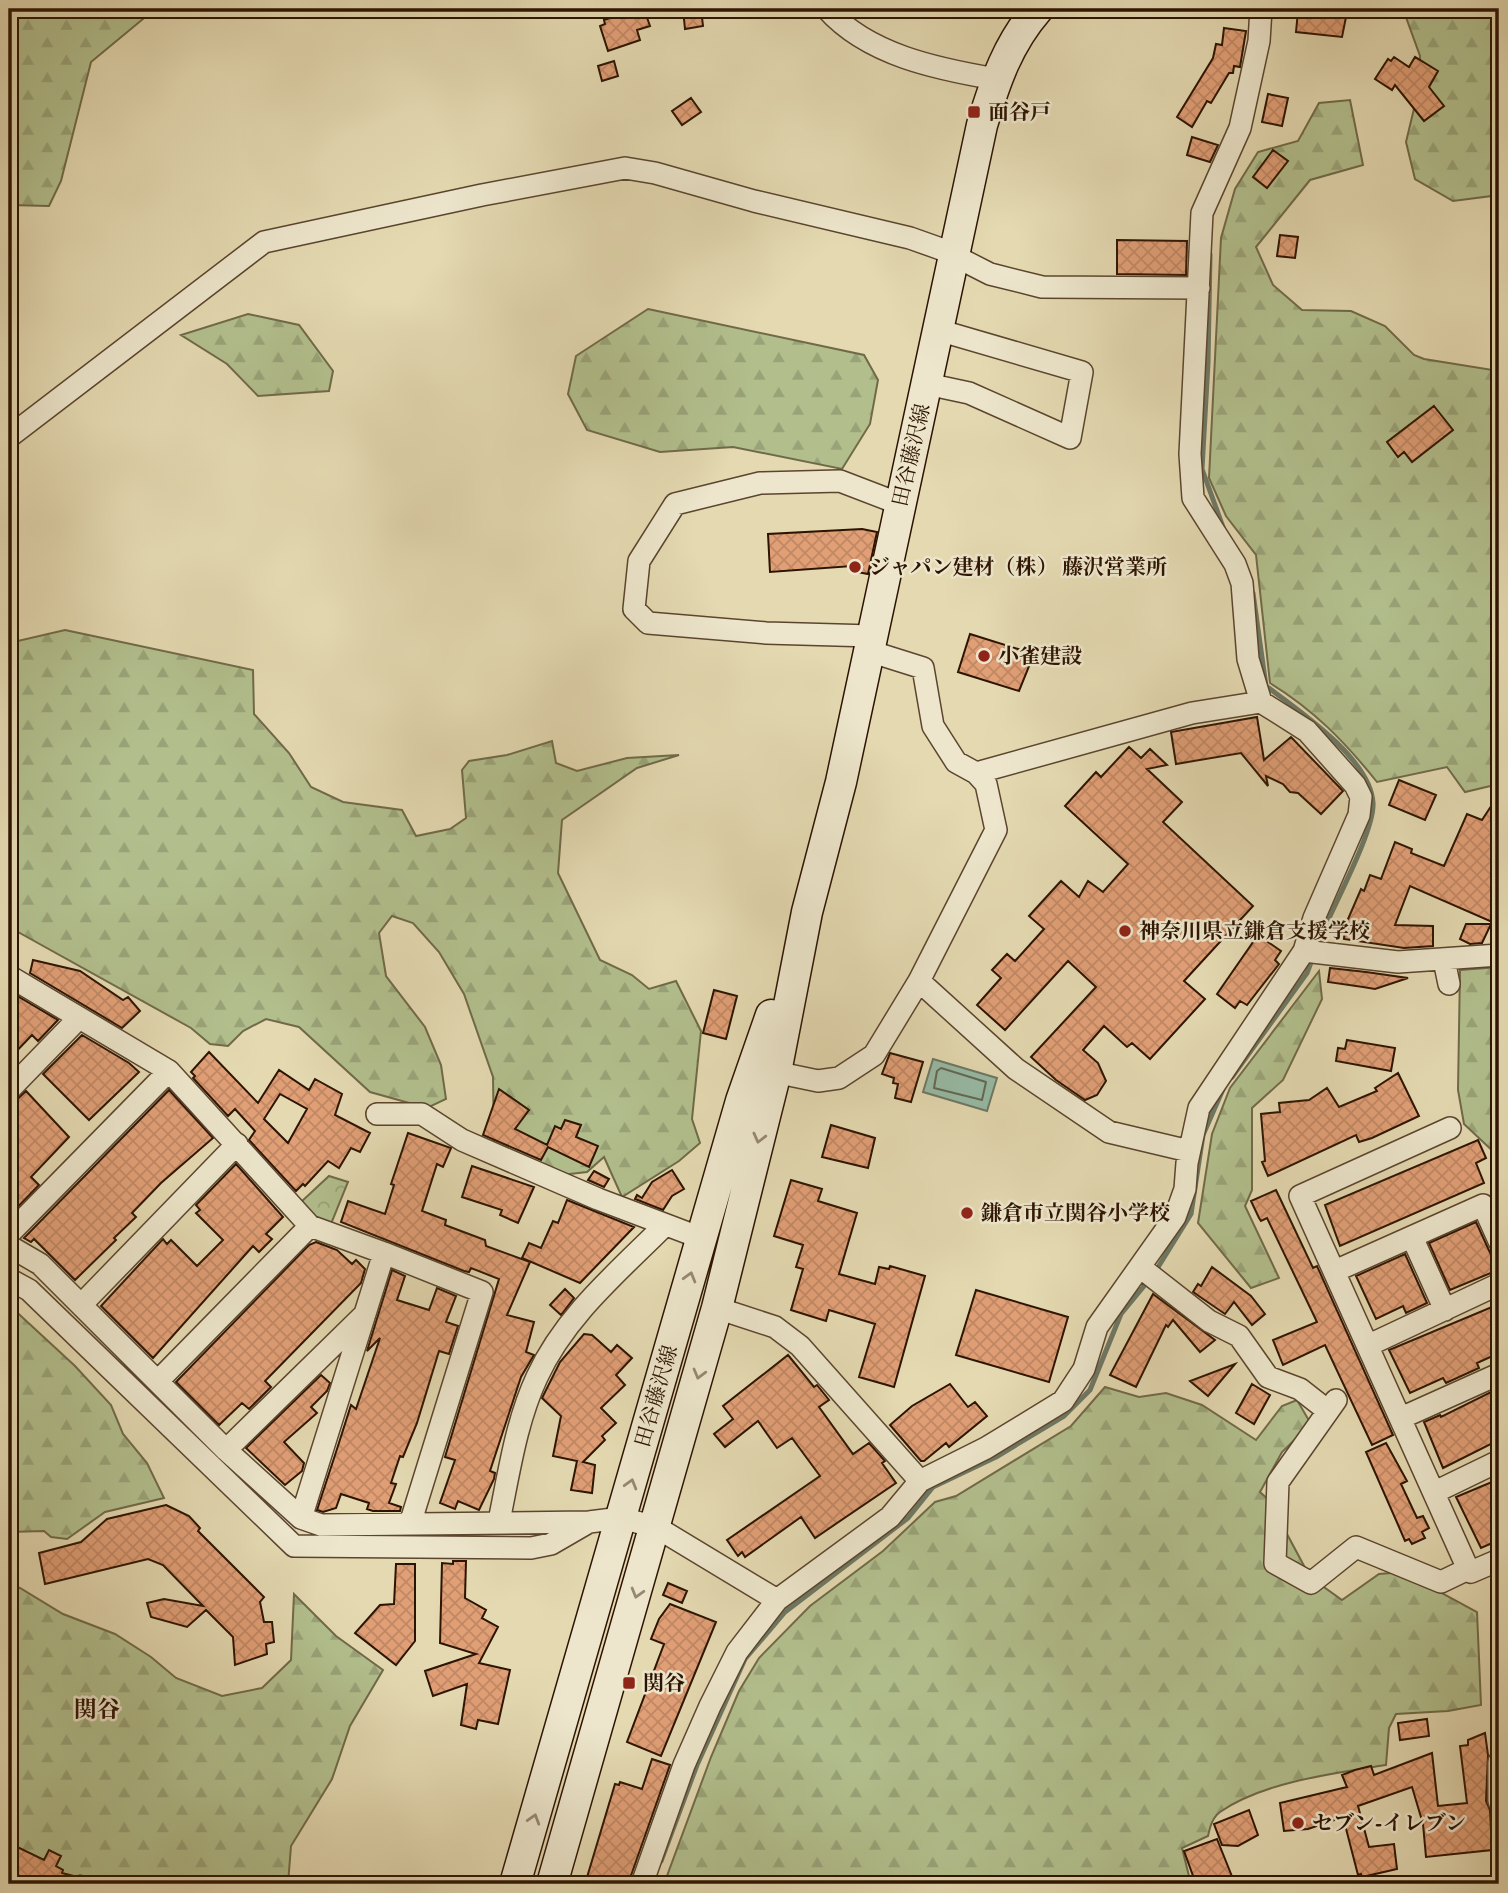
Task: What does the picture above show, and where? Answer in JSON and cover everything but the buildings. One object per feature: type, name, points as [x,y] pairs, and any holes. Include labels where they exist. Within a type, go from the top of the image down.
[{"type":"main road","name":"田谷藤沢線","points":[[552,1884],[717,1308],[776,1072],[807,912],[841,782],[970,173],[996,79],[1012,44],[1038,9]]},
{"type":"main road","name":"田谷藤沢線","points":[[515,1884],[746,1088],[807,912]]},
{"type":"street","points":[[827,9],[840,23],[864,40],[943,69],[996,79]]},
{"type":"street","points":[[642,1884],[684,1765],[710,1706],[737,1652],[777,1600],[890,1517],[920,1482],[986,1448],[1063,1401],[1084,1369],[1097,1327],[1148,1273],[1175,1217],[1185,1189],[1189,1151],[1199,1108],[1304,951],[1314,918],[1359,815],[1361,797],[1355,785],[1307,731],[1261,702],[1248,659],[1242,583],[1235,564],[1193,498],[1190,454],[1202,213],[1240,128],[1259,41],[1261,9]]},
{"type":"street","points":[[9,437],[264,242],[546,182],[625,168],[655,173],[754,201],[910,238],[954,255],[990,274],[1042,288],[1199,288]]},
{"type":"street","points":[[927,384],[969,393],[1070,438],[1082,372],[938,330]]},
{"type":"street","points":[[746,1088],[761,1076],[776,1072],[818,1081],[839,1078],[874,1055],[919,981],[996,830],[986,784],[976,773],[956,762],[933,726],[923,667],[870,643],[648,623],[634,608],[639,561],[675,504],[760,483],[840,481],[900,504]]},
{"type":"street","points":[[976,773],[1192,713],[1261,702]]},
{"type":"street","points":[[1304,951],[1398,962],[1499,955]]},
{"type":"street","points":[[1444,960],[1449,984]]},
{"type":"street","points":[[9,976],[169,1071],[310,1226],[482,1292],[410,1524]]},
{"type":"street","points":[[919,981],[1016,1069],[1109,1132],[1189,1151]]},
{"type":"street","points":[[9,1090],[78,1019]]},
{"type":"street","points":[[9,1234],[169,1071]]},
{"type":"street","points":[[377,1114],[422,1115],[462,1140],[664,1226],[701,1238]]},
{"type":"street","points":[[1450,1128],[1297,1188],[1468,1569],[1471,1572],[1499,1560]]},
{"type":"street","points":[[82,1304],[237,1144]]},
{"type":"street","points":[[1335,1271],[1483,1205],[1499,1241]]},
{"type":"street","points":[[158,1381],[310,1226]]},
{"type":"street","points":[[499,1521],[520,1426],[544,1365],[582,1309],[664,1226]]},
{"type":"street","points":[[1412,1237],[1445,1310]]},
{"type":"street","points":[[9,1246],[40,1264],[226,1450],[301,1518],[321,1525],[589,1522],[621,1518],[656,1527],[777,1600]]},
{"type":"street","points":[[301,1518],[384,1254]]},
{"type":"street","points":[[1148,1273],[1209,1321],[1239,1336],[1268,1377],[1332,1405],[1278,1482],[1275,1563],[1311,1583],[1356,1547],[1441,1581],[1468,1569]]},
{"type":"street","points":[[9,1279],[29,1290],[294,1546],[531,1548],[551,1544],[589,1522]]},
{"type":"street","points":[[1369,1345],[1499,1284]]},
{"type":"street","points":[[717,1308],[775,1327],[800,1346],[920,1482]]},
{"type":"street","points":[[226,1450],[367,1312]]},
{"type":"street","points":[[1401,1418],[1499,1374]]},
{"type":"street","points":[[1435,1492],[1499,1461]]},
{"type":"street","points":[[1499,1762],[1499,1801]]},
{"type":"green space","points":[[9,9],[155,9],[91,62],[61,181],[49,206],[9,205]]},
{"type":"green space","points":[[1403,9],[1499,9],[1499,195],[1453,201],[1415,179],[1406,142],[1418,92],[1420,56]]},
{"type":"green space","points":[[1350,100],[1363,165],[1310,180],[1256,247],[1273,285],[1302,310],[1351,311],[1385,326],[1414,355],[1499,371],[1499,784],[1465,792],[1447,767],[1377,782],[1328,728],[1301,704],[1270,683],[1256,555],[1226,516],[1209,478],[1221,238],[1235,189],[1258,152],[1298,141],[1319,103]]},
{"type":"green space","points":[[648,309],[864,355],[878,380],[870,424],[842,469],[733,447],[660,452],[587,430],[568,394],[576,356]]},
{"type":"green space","points":[[248,314],[299,325],[333,371],[329,391],[258,396],[227,364],[181,335]]},
{"type":"green space","points":[[65,630],[253,670],[254,714],[289,753],[311,787],[343,802],[402,810],[416,836],[450,829],[466,818],[462,770],[469,761],[507,755],[552,741],[556,763],[577,771],[627,758],[679,755],[637,768],[562,820],[558,873],[600,960],[632,975],[649,989],[676,981],[701,1031],[692,1119],[700,1143],[679,1161],[622,1197],[604,1157],[587,1172],[561,1175],[494,1145],[493,1077],[464,994],[439,952],[413,923],[392,916],[379,933],[386,976],[425,1027],[441,1065],[446,1099],[427,1108],[370,1092],[299,1027],[266,1019],[243,1031],[228,1046],[210,1044],[191,1028],[9,927],[9,643]]},
{"type":"green space","points":[[1499,967],[1499,1157],[1464,1124],[1458,1090],[1460,970]]},
{"type":"green space","points":[[1319,971],[1322,999],[1283,1080],[1252,1108],[1252,1190],[1245,1206],[1279,1278],[1251,1288],[1198,1223],[1212,1134],[1230,1088]]},
{"type":"green space","points":[[329,1176],[348,1182],[331,1224],[315,1217],[301,1202]]},
{"type":"green space","points":[[9,1305],[75,1366],[111,1405],[123,1434],[147,1463],[164,1498],[105,1512],[67,1539],[51,1537],[44,1531],[9,1532]]},
{"type":"green space","points":[[1105,1387],[1139,1397],[1166,1393],[1202,1405],[1256,1440],[1282,1406],[1297,1400],[1311,1424],[1282,1452],[1260,1492],[1280,1510],[1287,1534],[1310,1577],[1342,1600],[1379,1574],[1403,1572],[1477,1612],[1481,1705],[1448,1711],[1396,1714],[1389,1728],[1386,1765],[1322,1775],[1278,1786],[1257,1793],[1220,1812],[1213,1820],[1208,1836],[1182,1848],[1191,1884],[664,1884],[711,1757],[739,1691],[759,1658],[810,1606],[883,1551],[935,1502],[956,1496],[1071,1426]]},
{"type":"green space","points":[[9,1586],[20,1588],[63,1614],[115,1634],[151,1657],[176,1678],[222,1696],[262,1688],[291,1660],[294,1594],[336,1636],[383,1670],[350,1726],[332,1779],[291,1846],[288,1884],[111,1884],[80,1875],[67,1880],[9,1860]]},
{"type":"water","points":[[933,1059],[997,1078],[987,1111],[923,1092]]},
{"type":"waterway","points":[[1210,254],[1202,469],[1223,527]]},
{"type":"waterway","points":[[1253,593],[1266,686],[1313,722],[1347,753],[1369,786],[1373,803],[1367,833],[1316,948]]},
{"type":"waterway","points":[[1232,1077],[1307,973],[1313,957]]},
{"type":"waterway","points":[[1155,1272],[1191,1214],[1203,1135],[1224,1087]]},
{"type":"waterway","points":[[661,1861],[697,1765],[745,1659],[785,1612],[908,1518],[933,1487],[996,1457],[1064,1416],[1090,1390],[1121,1314],[1149,1280]]},
{"type":"place","name":"面谷戸","points":[[974,112]]},
{"type":"place","name":"ジャパン建材（株） 藤沢営業所","points":[[855,567]]},
{"type":"place","name":"小雀建設","points":[[984,656]]},
{"type":"place","name":"神奈川県立鎌倉支援学校","points":[[1125,931]]},
{"type":"place","name":"鎌倉市立関谷小学校","points":[[967,1213]]},
{"type":"place","name":"関谷","points":[[629,1683]]},
{"type":"place","name":"セブン-イレブン","points":[[1298,1823]]},
{"type":"district","name":"関谷","points":[[97,1709]]}]
